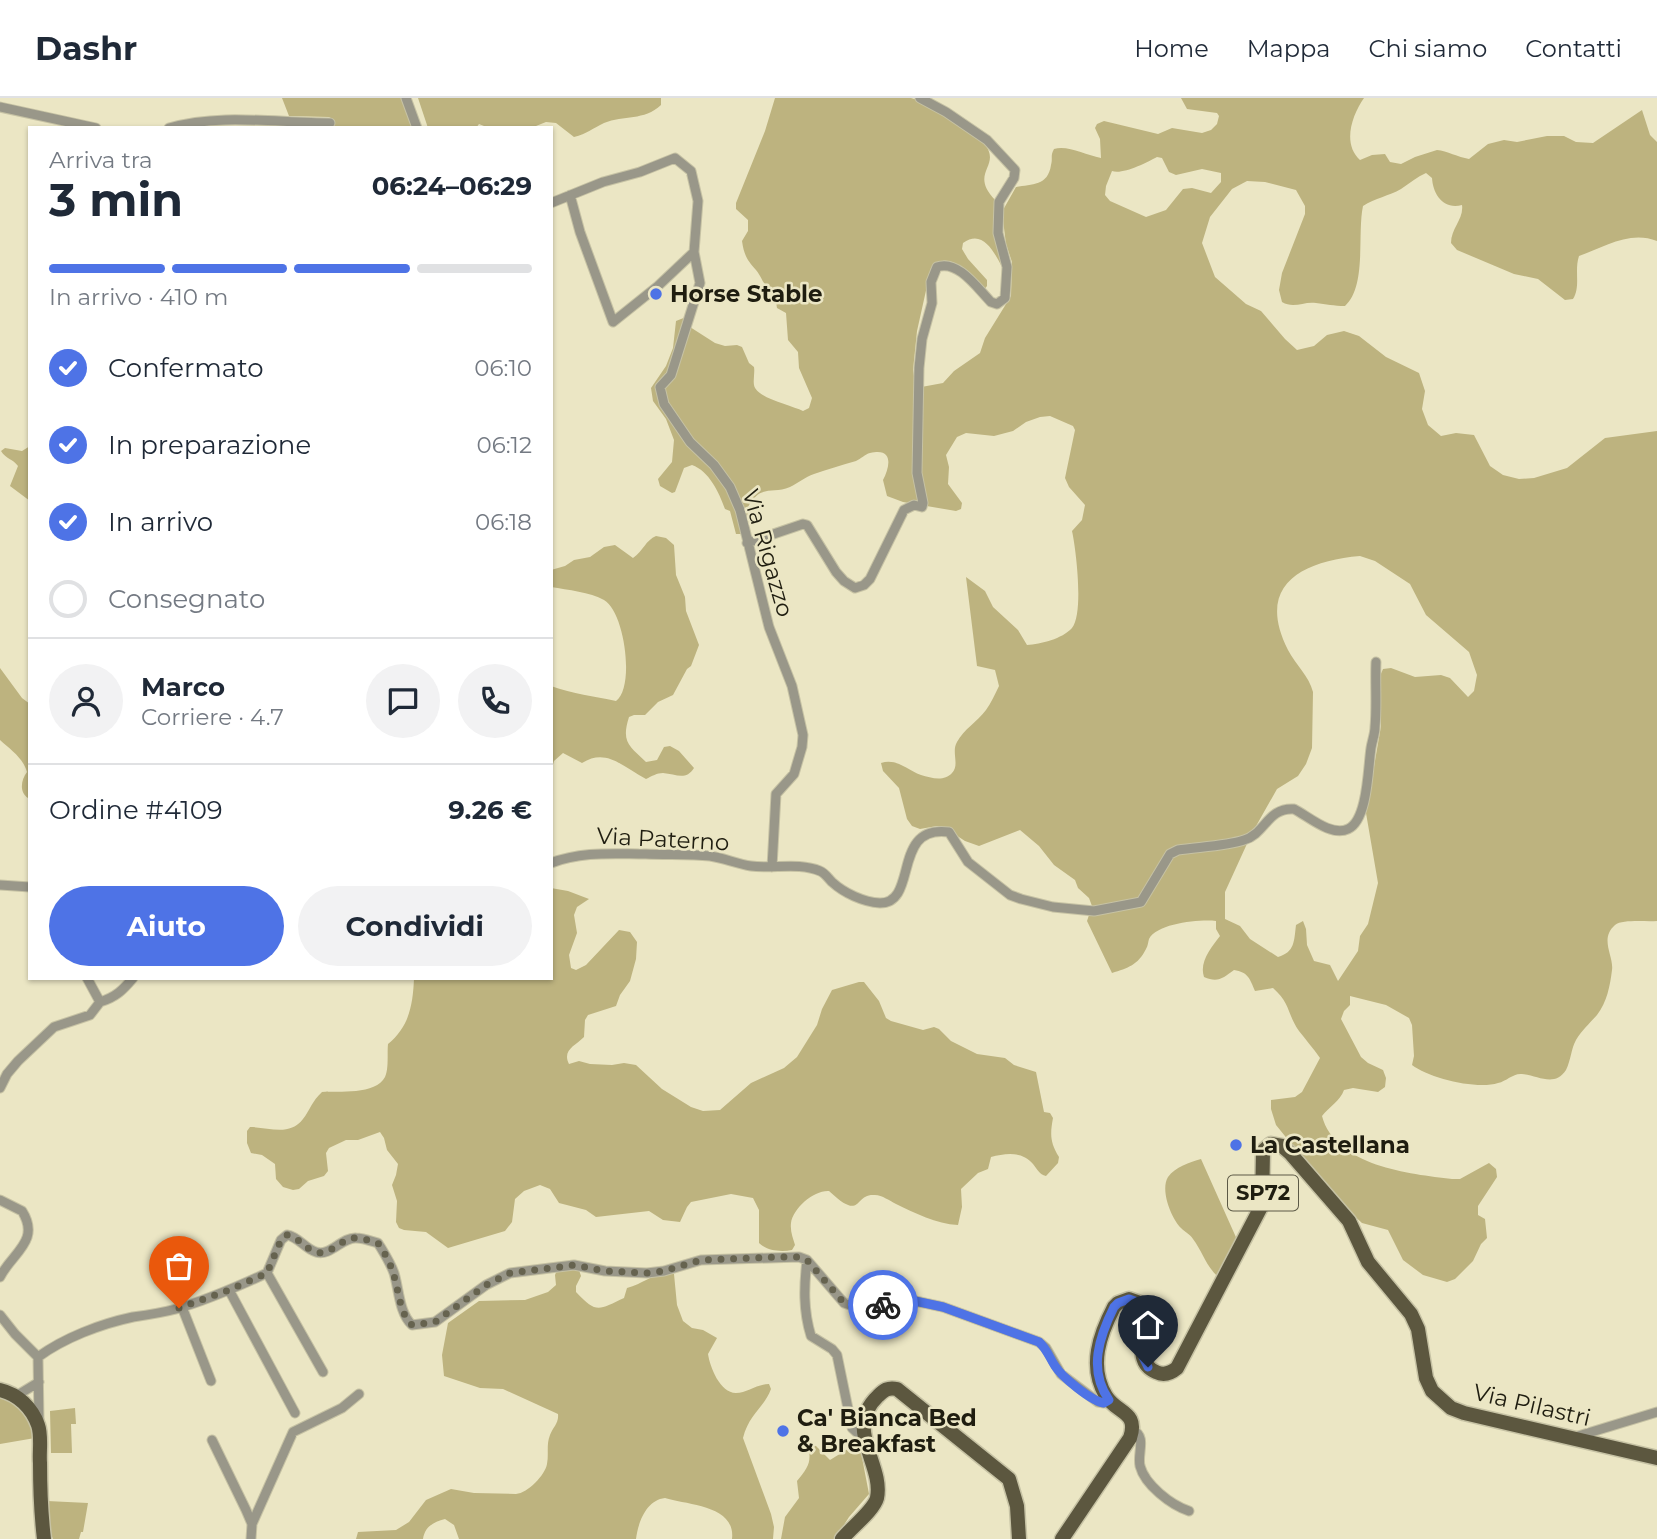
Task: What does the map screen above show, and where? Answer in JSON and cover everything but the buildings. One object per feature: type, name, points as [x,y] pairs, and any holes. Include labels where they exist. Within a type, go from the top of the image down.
[{"type":"main road","name":"Via Pilastri","points":[[1133,1430],[1132,1420],[1109,1400],[1102,1385],[1097,1352],[1101,1334],[1114,1307],[1129,1299],[1140,1303],[1146,1314],[1142,1347],[1145,1362],[1159,1373],[1171,1373],[1177,1368],[1262,1205],[1263,1151],[1268,1145],[1276,1144],[1290,1153],[1349,1221],[1368,1262],[1411,1314],[1418,1329],[1426,1378],[1440,1400],[1464,1413],[1657,1458]]},
{"type":"main road","points":[[842,1539],[873,1507],[877,1495],[863,1418],[884,1391],[892,1388],[1009,1479],[1017,1506],[1019,1539]]},
{"type":"main road","points":[[0,1390],[20,1400],[39,1428],[44,1539]]},
{"type":"main road","points":[[1062,1539],[1133,1430]]},
{"type":"street","points":[[3,98],[0,106],[87,126]]},
{"type":"street","points":[[406,98],[416,126]]},
{"type":"street","points":[[747,543],[803,524],[807,525],[844,581],[855,588],[864,585],[870,579],[904,510],[914,505],[922,507],[923,503],[917,473],[919,368],[922,339],[932,303],[931,282],[937,267],[945,264],[957,268],[991,302],[997,304],[1005,298],[1007,267],[998,233],[999,202],[1014,178],[1015,170],[987,140],[946,111],[920,98]]},
{"type":"street","points":[[178,126],[207,120],[242,119],[330,123]]},
{"type":"street","name":"Via Rigazzo","points":[[553,202],[675,158],[691,171],[698,201],[694,252],[699,286],[671,375],[660,387],[664,404],[690,442],[714,465],[730,487],[740,510],[769,627],[792,686],[803,735],[794,774],[776,794],[772,867]]},
{"type":"street","points":[[570,194],[580,232],[613,322],[658,286],[694,252]]},
{"type":"street","name":"Via Paterno","points":[[553,862],[586,853],[710,856],[751,866],[803,867],[818,871],[863,900],[885,902],[891,899],[903,884],[910,850],[918,840],[941,831],[949,832],[968,862],[1010,895],[1053,907],[1094,911],[1125,907],[1141,902],[1170,854],[1178,850],[1243,841],[1254,835],[1269,817],[1287,808],[1335,830],[1344,830],[1353,825],[1367,788],[1375,728],[1376,662]]},
{"type":"street","points":[[0,885],[28,887]]},
{"type":"street","points":[[87,980],[100,1002]]},
{"type":"street","points":[[0,1088],[7,1073],[18,1060],[54,1027],[90,1015],[100,1002],[122,992],[131,980]]},
{"type":"street","points":[[0,1200],[22,1211],[29,1228],[25,1245],[11,1259],[0,1277]]},
{"type":"street","points":[[38,1357],[54,1345],[111,1324],[182,1307],[267,1273],[281,1240],[287,1235],[316,1252],[327,1252],[337,1244],[355,1237],[378,1243],[393,1271],[402,1308],[412,1325],[435,1322],[486,1285],[510,1273],[575,1265],[605,1271],[647,1273],[701,1260],[799,1257],[807,1260],[844,1303],[853,1306],[915,1301],[943,1307],[1039,1342],[1061,1374],[1098,1402],[1109,1400]]},
{"type":"street","points":[[807,1260],[804,1296],[811,1336],[837,1355],[852,1427],[866,1441]]},
{"type":"street","points":[[267,1273],[323,1372]]},
{"type":"street","points":[[229,1290],[295,1413]]},
{"type":"street","points":[[182,1307],[211,1381]]},
{"type":"street","points":[[0,1315],[38,1357],[39,1428]]},
{"type":"street","points":[[20,1400],[39,1382]]},
{"type":"street","points":[[251,1539],[252,1524],[293,1432],[342,1408],[359,1394]]},
{"type":"street","points":[[20,1400],[39,1395]]},
{"type":"street","points":[[1574,1437],[1657,1412]]},
{"type":"street","points":[[1133,1430],[1139,1433],[1141,1438],[1141,1470],[1173,1503],[1189,1511]]},
{"type":"street","points":[[212,1440],[252,1524]]},
{"type":"shaded area","points":[[282,98],[401,98],[411,126],[333,126],[334,120],[329,117],[289,116]]},
{"type":"shaded area","points":[[418,98],[661,98],[661,105],[648,113],[604,123],[574,137],[556,123],[546,122],[536,126],[427,126]]},
{"type":"shaded area","points":[[775,98],[911,98],[961,125],[979,138],[989,151],[985,182],[995,200],[994,219],[1001,265],[986,243],[976,238],[963,243],[962,249],[987,280],[983,291],[953,262],[938,262],[931,268],[917,331],[913,370],[916,388],[943,383],[954,371],[980,353],[985,338],[1011,296],[1012,262],[1006,244],[1003,210],[1016,187],[1038,183],[1047,177],[1054,149],[1071,149],[1101,158],[1100,139],[1095,128],[1104,121],[1158,134],[1172,128],[1202,133],[1217,124],[1219,116],[1217,113],[1187,109],[1181,98],[1364,98],[1353,121],[1351,146],[1360,160],[1385,154],[1390,162],[1401,164],[1437,150],[1469,159],[1488,144],[1504,140],[1517,142],[1547,136],[1564,136],[1576,142],[1593,143],[1642,110],[1650,135],[1657,142],[1657,241],[1637,237],[1608,244],[1579,256],[1577,289],[1573,299],[1565,300],[1538,279],[1514,274],[1457,250],[1451,243],[1462,205],[1444,203],[1434,190],[1432,178],[1426,173],[1363,206],[1359,273],[1352,297],[1345,306],[1312,303],[1291,305],[1282,302],[1279,290],[1282,273],[1305,214],[1305,206],[1296,190],[1265,182],[1247,181],[1232,189],[1210,217],[1202,243],[1215,277],[1246,304],[1261,311],[1297,350],[1314,346],[1327,335],[1344,331],[1359,336],[1386,357],[1419,373],[1425,391],[1422,409],[1428,425],[1441,436],[1456,433],[1474,435],[1490,466],[1503,475],[1519,479],[1534,478],[1567,468],[1605,438],[1657,431],[1657,921],[1623,922],[1610,930],[1608,942],[1612,970],[1606,999],[1597,1015],[1576,1040],[1566,1070],[1556,1078],[1519,1074],[1498,1083],[1478,1085],[1441,1078],[1412,1065],[1414,1056],[1409,1018],[1386,1005],[1350,996],[1350,1005],[1341,1019],[1361,1057],[1383,1070],[1386,1078],[1385,1087],[1378,1092],[1353,1088],[1344,1090],[1322,1116],[1330,1133],[1342,1146],[1358,1157],[1376,1164],[1435,1177],[1460,1179],[1489,1163],[1496,1169],[1497,1177],[1478,1206],[1478,1215],[1485,1219],[1487,1238],[1473,1261],[1455,1279],[1447,1282],[1423,1275],[1403,1260],[1388,1230],[1362,1223],[1337,1200],[1276,1125],[1271,1100],[1295,1097],[1302,1092],[1320,1058],[1299,1031],[1283,999],[1273,988],[1255,991],[1248,977],[1234,970],[1220,979],[1204,977],[1204,961],[1220,936],[1216,921],[1190,922],[1161,929],[1149,939],[1147,948],[1136,962],[1112,973],[1087,921],[1092,906],[1089,898],[1078,888],[1075,880],[1054,865],[1039,846],[1020,830],[979,846],[965,841],[945,828],[937,826],[920,829],[912,826],[907,819],[899,788],[883,771],[881,763],[892,762],[929,777],[949,776],[955,766],[957,742],[986,710],[999,686],[995,670],[977,666],[966,577],[985,591],[993,607],[1018,630],[1027,645],[1051,640],[1072,628],[1078,609],[1078,595],[1072,531],[1082,520],[1085,505],[1069,487],[1065,478],[1075,430],[1073,426],[1050,416],[1026,422],[1013,431],[994,436],[966,433],[957,437],[946,455],[949,467],[948,484],[962,503],[961,509],[956,511],[903,502],[887,496],[883,480],[888,459],[887,455],[878,452],[811,475],[790,487],[762,492],[748,507],[750,525],[743,534],[736,534],[730,511],[725,509],[713,483],[698,468],[692,465],[684,468],[675,492],[660,486],[658,479],[672,462],[674,440],[666,419],[653,401],[651,388],[666,366],[673,348],[676,321],[686,317],[690,327],[715,343],[742,347],[749,363],[754,367],[754,383],[761,394],[803,411],[809,408],[812,398],[799,368],[798,352],[788,340],[786,313],[777,308],[774,291],[765,284],[745,254],[742,241],[748,231],[748,220],[736,209]],"holes":[[[1157,157],[1162,158],[1169,172],[1176,175],[1202,169],[1221,173],[1221,182],[1211,193],[1192,188],[1183,189],[1166,210],[1146,217],[1110,201],[1105,195],[1112,171],[1128,170]],[[1360,556],[1375,561],[1410,584],[1426,615],[1469,652],[1477,675],[1474,691],[1468,697],[1450,678],[1441,675],[1415,677],[1391,668],[1383,669],[1380,676],[1381,726],[1366,813],[1378,883],[1368,924],[1360,936],[1358,951],[1338,981],[1330,965],[1314,961],[1307,945],[1303,921],[1296,925],[1291,949],[1278,957],[1250,939],[1240,926],[1225,919],[1225,892],[1251,835],[1277,789],[1298,776],[1312,748],[1313,692],[1309,681],[1288,650],[1279,628],[1277,609],[1281,593],[1290,580],[1303,571],[1320,564]]]},
{"type":"shaded area","points":[[28,447],[28,500],[10,486],[18,466],[1,451],[5,448],[22,451]]},
{"type":"shaded area","points":[[656,536],[666,538],[674,545],[676,575],[699,645],[691,666],[673,695],[658,702],[645,715],[629,717],[626,738],[646,762],[657,760],[664,747],[670,746],[679,751],[694,768],[684,776],[661,773],[646,779],[607,758],[599,757],[582,763],[563,753],[553,765],[553,687],[616,701],[622,693],[626,666],[622,634],[611,607],[604,600],[592,595],[553,587],[553,569],[574,560],[590,557],[604,547],[615,545],[633,558]]},
{"type":"shaded area","points":[[0,668],[28,702],[28,798],[22,789],[27,772],[23,762],[0,740]]},
{"type":"shaded area","points":[[553,888],[568,891],[589,899],[577,907],[574,915],[577,933],[569,955],[571,968],[576,970],[586,965],[619,930],[630,932],[637,942],[630,981],[616,1006],[588,1015],[584,1037],[568,1052],[569,1064],[579,1061],[590,1064],[636,1065],[662,1089],[691,1107],[703,1111],[720,1110],[751,1083],[784,1068],[797,1057],[817,1025],[832,990],[864,982],[879,1001],[886,1018],[891,1021],[923,1030],[934,1027],[951,1041],[977,1054],[1005,1058],[1014,1065],[1036,1072],[1044,1112],[1050,1113],[1053,1118],[1052,1138],[1059,1157],[1058,1163],[1046,1176],[1029,1160],[1019,1155],[991,1157],[988,1169],[978,1173],[961,1189],[962,1207],[958,1225],[926,1218],[878,1195],[863,1198],[853,1206],[847,1205],[829,1191],[823,1191],[811,1197],[796,1212],[791,1226],[795,1245],[792,1250],[783,1251],[770,1249],[759,1243],[759,1210],[753,1198],[731,1194],[691,1202],[680,1222],[663,1220],[649,1211],[596,1217],[586,1210],[559,1203],[550,1189],[540,1185],[524,1191],[515,1199],[512,1222],[505,1231],[448,1248],[426,1232],[399,1228],[396,1222],[397,1201],[392,1185],[398,1164],[387,1150],[380,1132],[358,1140],[346,1140],[329,1148],[326,1153],[328,1171],[324,1176],[293,1190],[283,1187],[276,1179],[275,1164],[262,1155],[251,1153],[247,1143],[247,1131],[250,1127],[278,1130],[297,1125],[322,1092],[356,1091],[380,1083],[387,1070],[388,1044],[405,1023],[414,980],[553,980]]},
{"type":"shaded area","points":[[1201,1159],[1239,1244],[1221,1279],[1208,1265],[1192,1237],[1177,1223],[1166,1196],[1166,1183],[1171,1173],[1183,1165]]},
{"type":"shaded area","points":[[557,1270],[579,1270],[581,1276],[576,1292],[598,1308],[624,1298],[627,1288],[655,1276],[674,1274],[677,1305],[683,1321],[692,1328],[703,1330],[717,1338],[708,1354],[711,1366],[725,1389],[736,1393],[769,1384],[771,1389],[768,1396],[749,1423],[743,1438],[771,1514],[773,1539],[732,1539],[731,1528],[726,1519],[718,1513],[665,1498],[648,1508],[641,1520],[636,1539],[459,1539],[454,1525],[445,1519],[431,1525],[423,1539],[356,1539],[358,1532],[396,1530],[409,1522],[426,1500],[451,1489],[474,1493],[516,1494],[531,1487],[539,1478],[546,1468],[549,1439],[558,1414],[503,1389],[480,1388],[444,1376],[442,1355],[448,1323],[479,1301],[525,1300],[548,1292],[556,1285]]},
{"type":"shaded area","points":[[0,1395],[23,1412],[35,1438],[0,1444]]},
{"type":"shaded area","points":[[75,1408],[76,1424],[71,1424],[72,1453],[51,1453],[50,1411]]},
{"type":"shaded area","points":[[859,1442],[869,1494],[835,1539],[781,1539],[785,1517],[799,1498],[797,1481],[808,1464],[808,1445],[816,1446],[830,1460]]},
{"type":"shaded area","points":[[47,1501],[88,1503],[83,1532],[79,1539],[53,1539],[49,1530]]},
{"type":"way so far","points":[[179,1308],[267,1273],[281,1240],[287,1235],[316,1252],[327,1252],[337,1244],[355,1237],[378,1243],[387,1256],[402,1308],[412,1325],[435,1322],[486,1285],[510,1273],[575,1265],[605,1271],[647,1273],[701,1260],[757,1257],[799,1257],[807,1260],[844,1303],[853,1306],[883,1305]]},
{"type":"place","name":"Horse Stable","points":[[656,294]]},
{"type":"place","name":"La Castellana","points":[[1236,1145]]},
{"type":"place","name":"Ca' Bianca Bed & Breakfast","points":[[783,1431]]},
{"type":"route","points":[[883,1305],[915,1301],[943,1307],[1039,1342],[1061,1374],[1098,1402],[1104,1403],[1109,1400],[1104,1393],[1099,1374],[1098,1343],[1114,1307],[1123,1300],[1135,1300],[1144,1308],[1146,1314],[1143,1357],[1148,1367]]}]
